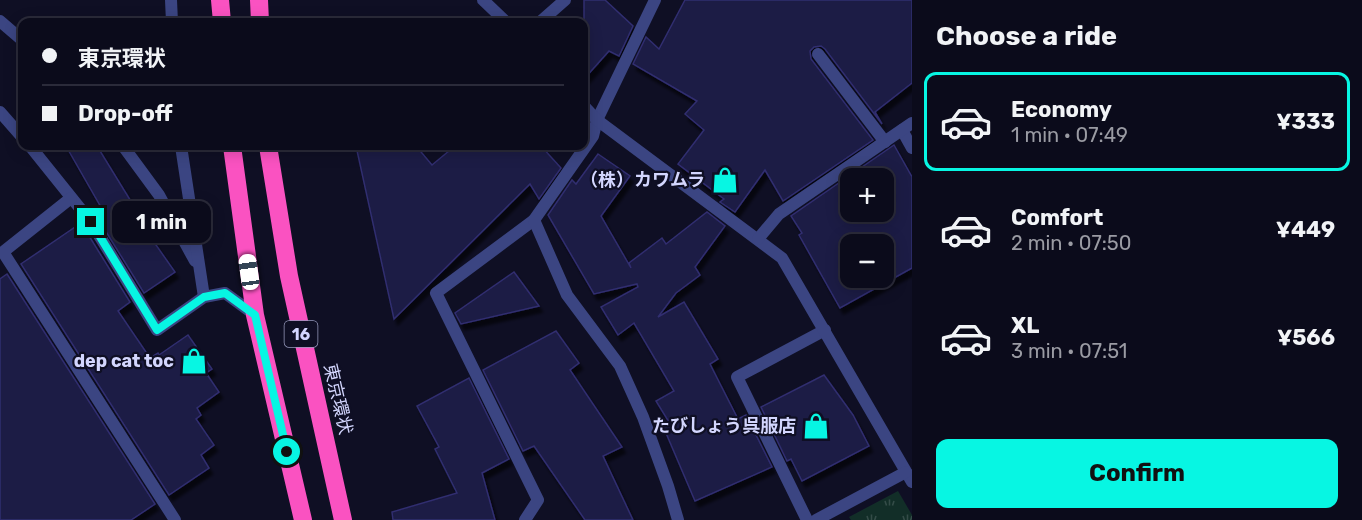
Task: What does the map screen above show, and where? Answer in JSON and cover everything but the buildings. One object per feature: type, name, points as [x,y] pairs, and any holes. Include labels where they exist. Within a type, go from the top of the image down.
[{"type":"highway","points":[[220,0],[222,18]]},
{"type":"highway","points":[[259,0],[260,18]]},
{"type":"highway","name":"16","points":[[233,150],[255,315],[303,520]]},
{"type":"highway","name":"東京環状","points":[[269,150],[289,276],[343,520]]},
{"type":"street","points":[[171,0],[172,18]]},
{"type":"street","points":[[483,0],[502,18]]},
{"type":"street","points":[[545,18],[565,0]]},
{"type":"street","points":[[588,142],[655,0]]},
{"type":"street","points":[[0,21],[18,37]]},
{"type":"street","points":[[818,54],[885,142]]},
{"type":"street","points":[[588,110],[597,120],[783,258],[910,474],[816,520]]},
{"type":"street","points":[[0,112],[18,132]]},
{"type":"street","points":[[758,240],[779,214],[907,127],[912,148]]},
{"type":"street","points":[[34,150],[91,222],[157,330],[204,297],[225,293],[255,315]]},
{"type":"street","points":[[126,150],[159,195],[200,270]]},
{"type":"street","points":[[182,150],[204,297]]},
{"type":"street","points":[[525,520],[538,500],[436,293],[534,220],[583,150]]},
{"type":"street","points":[[71,198],[3,252],[175,520]]},
{"type":"street","points":[[534,220],[567,295],[620,366],[643,417],[678,520]]},
{"type":"street","points":[[807,520],[737,377],[825,330]]},
{"type":"green space","points":[[898,491],[912,515],[912,520],[851,520],[849,517]]},
{"type":"place","name":"（株）カワムラ","points":[[725,180]]},
{"type":"place","name":"dep cat toc","points":[[194,361]]},
{"type":"place","name":"たびしょう呉服店","points":[[816,426]]},
{"type":"route","points":[[91,222],[157,330],[204,297],[225,293],[255,315],[287,452]]}]
